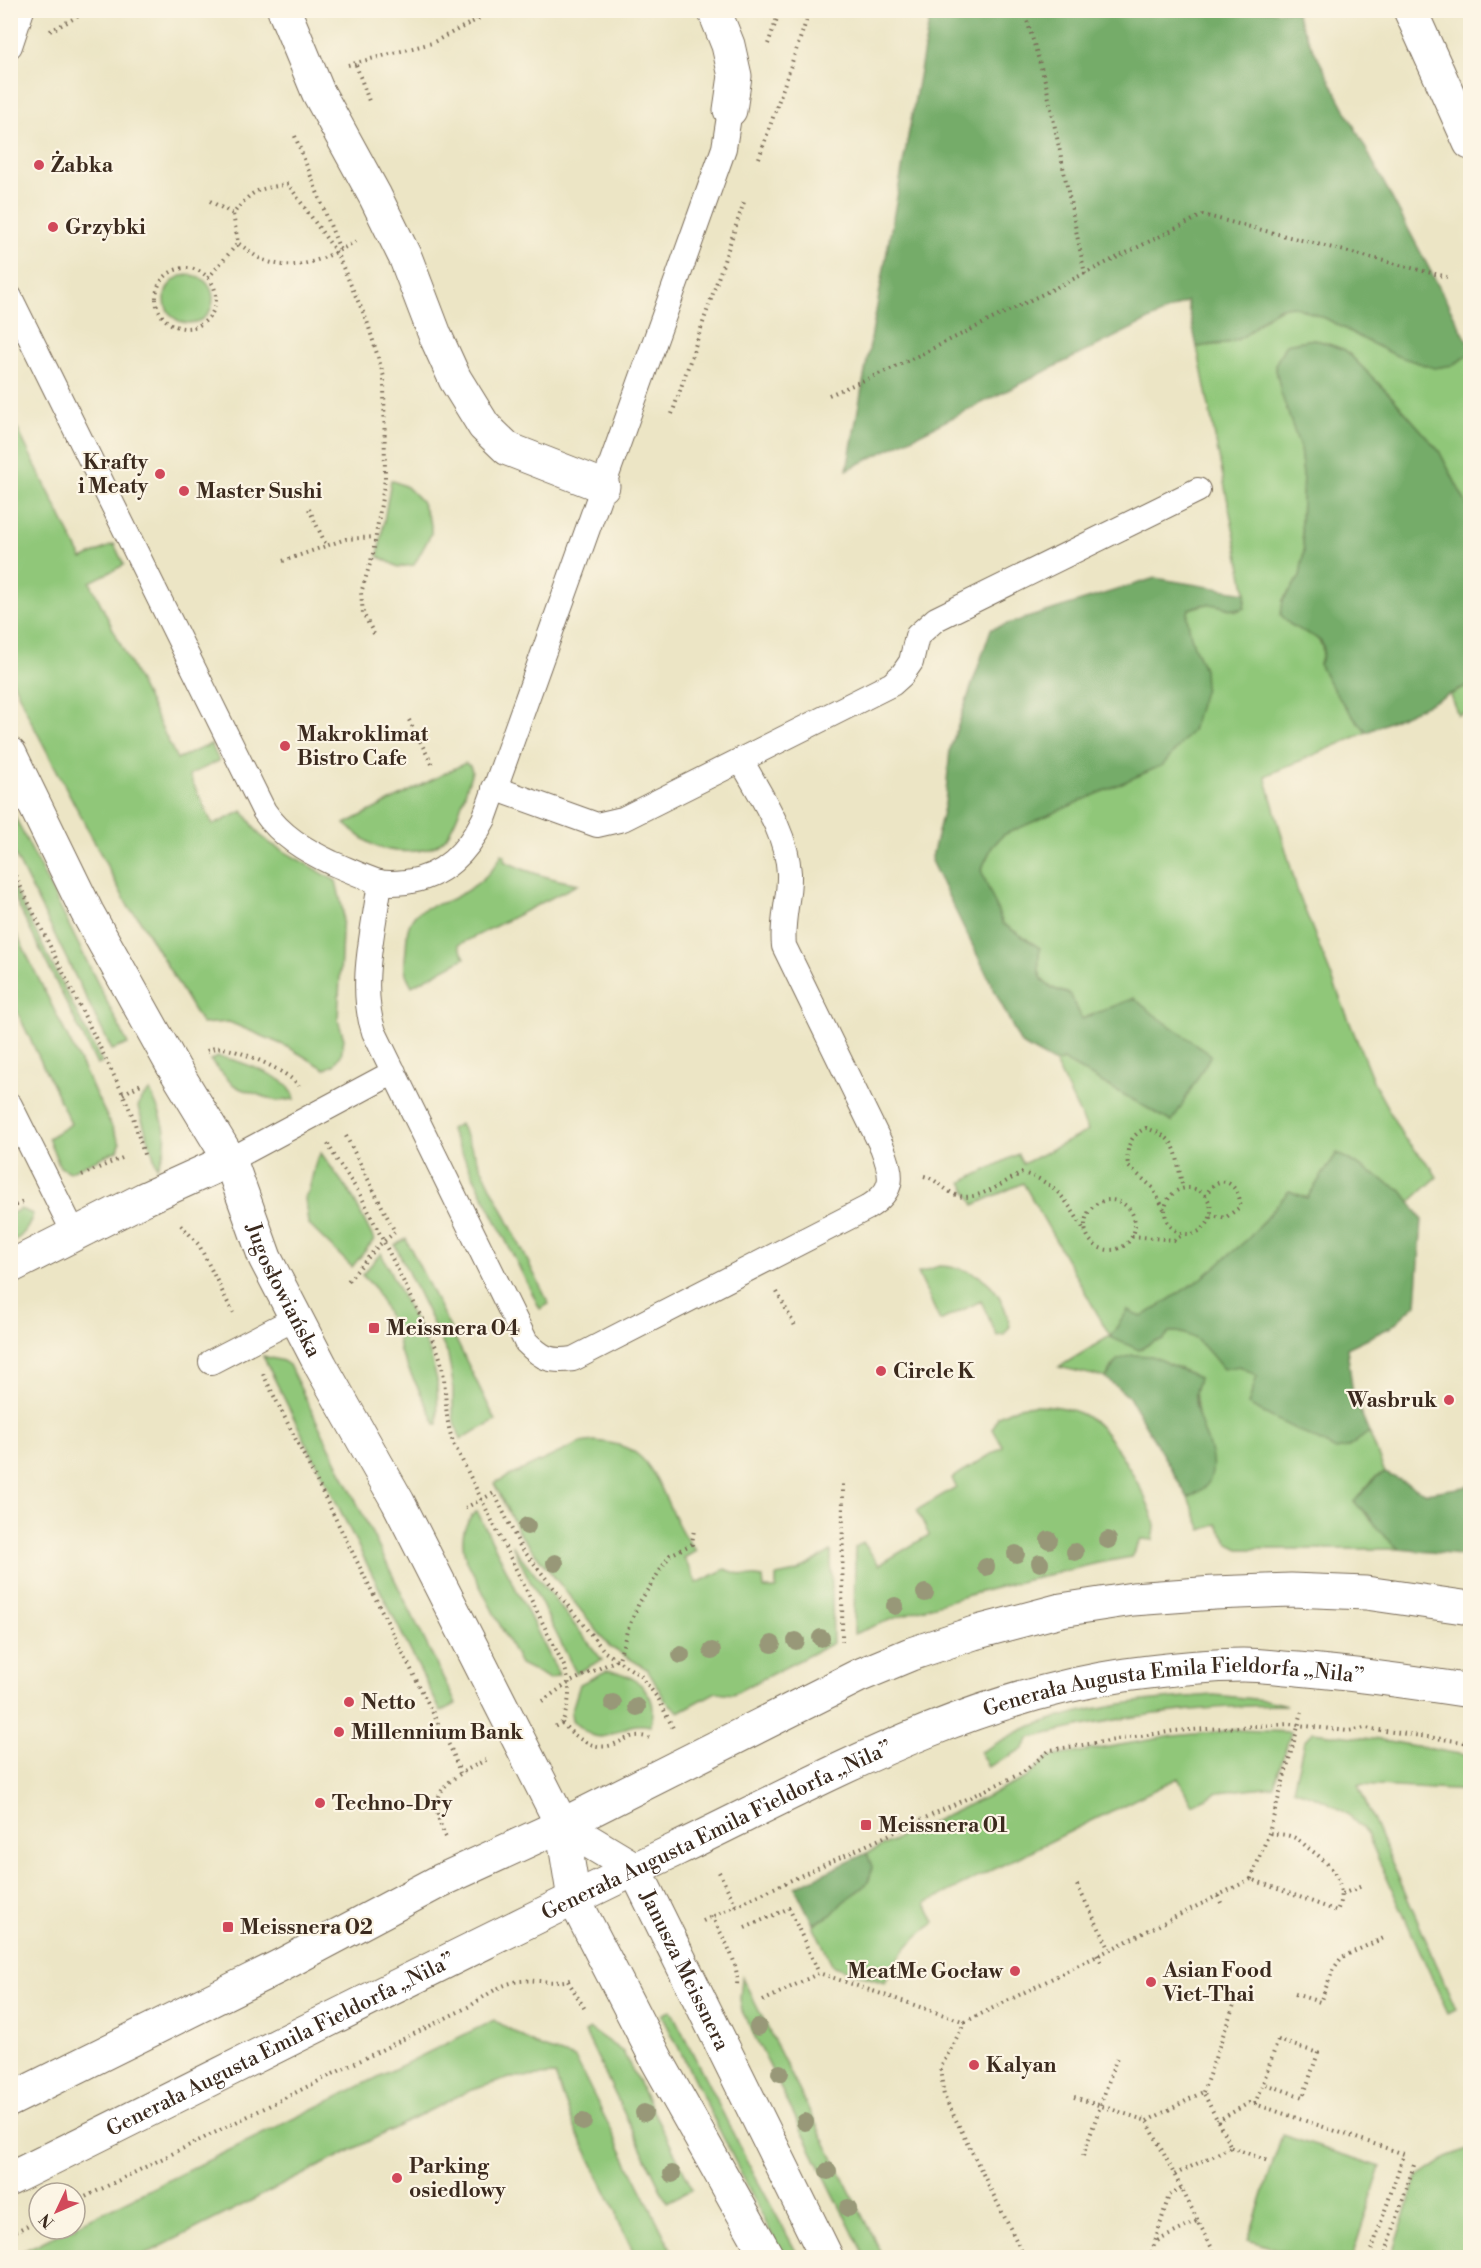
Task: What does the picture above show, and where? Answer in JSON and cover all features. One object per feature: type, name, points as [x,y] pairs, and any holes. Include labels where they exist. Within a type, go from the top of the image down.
[{"type":"street","points":[[284,10],[318,92],[375,196],[406,260],[455,379],[484,426],[508,449],[603,486]]},
{"type":"street","points":[[714,10],[728,45],[735,76],[730,110]]},
{"type":"street","points":[[1410,10],[1470,143]]},
{"type":"street","name":"Jugosłowiańska","points":[[10,754],[87,912],[174,1068],[230,1160],[265,1258],[398,1502],[562,1825]]},
{"type":"street","points":[[10,1267],[144,1199],[230,1160]]},
{"type":"street","points":[[10,2100],[280,1966],[440,1881],[562,1825],[858,1676],[911,1654],[974,1633],[1061,1610],[1133,1599],[1291,1590],[1366,1593],[1470,1608]]},
{"type":"street","name":"Generała Augusta Emila Fieldorfa „Nila”","points":[[10,2179],[635,1869],[845,1767],[946,1722],[1009,1701],[1124,1675],[1244,1665],[1363,1674],[1470,1691]]},
{"type":"street","points":[[562,1825],[574,1899],[658,2062],[768,2258]]},
{"type":"street","name":"Janusza Meissnera","points":[[562,1825],[635,1869],[827,2258]]},
{"type":"lane","points":[[10,46],[22,10]]},
{"type":"lane","points":[[10,297],[272,824],[286,837],[315,855],[380,882],[394,884],[426,878],[460,857],[474,839],[484,819],[724,148],[730,110]]},
{"type":"lane","points":[[494,788],[597,825],[623,819],[892,684],[903,675],[911,662],[917,636],[936,619],[1198,490]]},
{"type":"lane","points":[[380,882],[367,978],[367,1014],[374,1032],[526,1342],[546,1359],[559,1361],[573,1359],[867,1208],[886,1193],[890,1183],[890,1168],[877,1136],[787,954],[782,928],[789,876],[786,848],[741,760]]},
{"type":"lane","points":[[230,1160],[394,1072]]},
{"type":"lane","points":[[10,1105],[75,1235]]},
{"type":"lane","points":[[211,1362],[296,1318]]},
{"type":"path","points":[[466,10],[478,19]]},
{"type":"path","points":[[357,65],[432,43],[478,19],[488,10]]},
{"type":"path","points":[[757,162],[810,10]]},
{"type":"path","points":[[1024,10],[1046,84],[1084,274]]},
{"type":"path","points":[[338,251],[312,263],[290,266],[265,261],[238,243],[233,214],[245,199],[258,189],[288,184],[338,251],[368,321],[384,376],[385,479],[373,554],[361,593],[363,613],[374,634]]},
{"type":"path","points":[[672,414],[746,196]]},
{"type":"path","points":[[210,201],[233,214]]},
{"type":"path","points":[[829,395],[896,367],[1203,215],[1447,277]]},
{"type":"path","points":[[208,278],[238,243]]},
{"type":"path","points":[[182,268],[195,269],[206,274],[208,278],[213,283],[216,296],[215,307],[208,319],[197,326],[183,328],[171,324],[161,315],[156,300],[159,285],[168,273],[182,268]]},
{"type":"path","points":[[309,509],[326,546]]},
{"type":"path","points":[[283,561],[346,539],[375,537]]},
{"type":"path","points":[[409,720],[432,764]]},
{"type":"path","points":[[1183,1188],[1175,1148],[1170,1138],[1146,1128],[1138,1131],[1128,1143],[1128,1166],[1152,1187],[1164,1209],[1166,1220],[1173,1229],[1184,1234]]},
{"type":"path","points":[[344,1131],[395,1232],[378,1246],[348,1281]]},
{"type":"path","points":[[890,1168],[934,1178],[962,1198],[978,1194],[1022,1173],[1037,1176],[1048,1182],[1060,1194],[1089,1240],[1098,1248],[1110,1250],[1121,1248],[1134,1230],[1134,1219],[1129,1208],[1118,1201],[1105,1200],[1094,1205],[1087,1212],[1084,1222],[1085,1232]]},
{"type":"path","points":[[1205,1196],[1213,1184],[1222,1181],[1230,1184],[1237,1191],[1241,1200],[1240,1207],[1225,1218],[1211,1215]]},
{"type":"path","points":[[1131,1236],[1174,1240],[1184,1234],[1196,1233],[1206,1226],[1211,1215],[1210,1203],[1202,1192],[1189,1187],[1175,1191],[1167,1199],[1164,1209]]},
{"type":"path","points":[[842,1652],[843,1483]]},
{"type":"path","points":[[465,1508],[494,1493],[520,1546],[605,1652],[619,1659],[641,1676],[652,1689],[674,1730]]},
{"type":"path","points":[[539,1703],[570,1682],[619,1659],[627,1631],[639,1603],[670,1555],[692,1544],[694,1528]]},
{"type":"path","points":[[1025,2258],[944,2096],[940,2069],[965,2022],[1251,1879],[1269,1833],[1302,1712]]},
{"type":"path","points":[[835,1860],[1022,1773],[1050,1750],[1173,1731],[1299,1725],[1348,1731],[1365,1728],[1470,1743]]},
{"type":"path","points":[[1251,1879],[1337,1911],[1342,1894],[1341,1885],[1335,1873],[1320,1856],[1293,1837],[1269,1833]]},
{"type":"path","points":[[1077,1885],[1109,1948]]},
{"type":"path","points":[[1342,1894],[1362,1886]]},
{"type":"path","points":[[1218,1896],[1222,1905]]},
{"type":"path","points":[[745,1928],[789,1908],[819,1973]]},
{"type":"path","points":[[1295,1994],[1320,2001],[1334,1968],[1342,1957],[1386,1937]]},
{"type":"path","points":[[1097,1955],[1102,1965]]},
{"type":"path","points":[[763,2001],[819,1973],[965,2022]]},
{"type":"path","points":[[1074,2097],[1148,2121],[1203,2092],[1238,1993]]},
{"type":"path","points":[[87,2196],[447,2018]]},
{"type":"path","points":[[1255,2104],[1278,2040],[1318,2053],[1303,2097],[1263,2083]]},
{"type":"path","points":[[1083,2156],[1118,2054]]},
{"type":"path","points":[[1203,2092],[1231,2147],[1268,2161]]},
{"type":"path","points":[[1217,2121],[1249,2103],[1255,2104],[1404,2154],[1369,2258]]},
{"type":"path","points":[[1148,2121],[1217,2258]]},
{"type":"path","points":[[1174,2175],[1231,2147]]},
{"type":"path","points":[[1384,2258],[1414,2165]]},
{"type":"path","points":[[1150,2258],[1169,2195],[1181,2188]]},
{"type":"path","points":[[1155,2242],[1198,2221]]},
{"type":"path","points":[[10,2234],[27,2226]]},
{"type":"green space","points":[[931,11],[1295,11],[1470,346],[1470,354],[1453,365],[1434,368],[1397,356],[1327,319],[1293,306],[1281,307],[1269,314],[1244,336],[1232,342],[1197,347],[1187,301],[847,470]]},
{"type":"green space","points":[[189,275],[206,282],[213,299],[206,316],[189,323],[172,316],[165,299],[172,282]]},
{"type":"green space","points":[[1293,306],[1324,317],[1383,348],[1429,366],[1446,366],[1470,354],[1470,511],[1439,451],[1391,396],[1345,350],[1314,339],[1286,344],[1275,365],[1300,448],[1303,475],[1301,524],[1304,550],[1300,577],[1283,600],[1291,625],[1311,634],[1321,643],[1323,649],[1319,664],[1324,674],[1340,700],[1367,732],[1265,776],[1298,893],[1374,1083],[1404,1138],[1431,1167],[1437,1177],[1410,1202],[1402,1191],[1337,1153],[1307,1198],[1289,1191],[1249,1238],[1201,1279],[1142,1317],[1139,1350],[1154,1341],[1163,1340],[1169,1332],[1191,1336],[1204,1344],[1211,1354],[1257,1376],[1347,1448],[1369,1432],[1385,1473],[1375,1477],[1354,1502],[1399,1549],[1239,1549],[1229,1544],[1217,1524],[1202,1530],[1188,1498],[1205,1487],[1211,1455],[1200,1427],[1195,1392],[1199,1378],[1155,1358],[1143,1356],[1121,1359],[1111,1367],[1106,1378],[1059,1367],[1110,1336],[1023,1183],[974,1205],[962,1182],[1018,1154],[1023,1164],[1088,1131],[1055,1063],[1063,1060],[1172,1122],[1148,1010],[1134,998],[1082,1019],[1070,994],[1052,988],[1042,979],[1038,966],[1040,948],[1003,924],[981,870],[992,847],[1003,835],[1163,765],[1204,669],[1189,632],[1189,609],[1210,603],[1237,611],[1244,608],[1246,593],[1197,347],[1239,339],[1272,313]]},
{"type":"green space","points":[[1314,339],[1345,350],[1391,396],[1439,451],[1470,511],[1470,685],[1367,732],[1340,700],[1319,664],[1323,655],[1321,642],[1297,629],[1281,615],[1283,600],[1300,577],[1304,550],[1301,524],[1303,475],[1300,448],[1281,393],[1275,365],[1286,344]]},
{"type":"green space","points":[[11,416],[82,559],[114,544],[124,565],[90,582],[177,759],[211,744],[219,761],[189,775],[213,825],[243,811],[259,834],[271,844],[336,881],[343,911],[338,1020],[344,1039],[341,1055],[334,1065],[325,1069],[288,1047],[229,1022],[202,1024],[138,917],[129,908],[31,721],[11,677]]},
{"type":"green space","points":[[391,480],[407,487],[421,501],[431,524],[431,534],[414,565],[398,567],[378,556]]},
{"type":"green space","points":[[1155,578],[1246,593],[1244,608],[1232,609],[1207,604],[1189,609],[1187,617],[1192,641],[1204,669],[1205,688],[1192,731],[1163,765],[1003,835],[992,847],[981,870],[1003,924],[1040,948],[1038,966],[1042,979],[1052,988],[1070,994],[1082,1019],[1134,998],[1211,1055],[1172,1122],[1063,1060],[1055,1063],[1021,1044],[931,861],[945,803],[950,749],[991,629]]},
{"type":"green space","points":[[1470,685],[1470,710],[1458,715],[1450,695]]},
{"type":"green space","points":[[465,763],[472,771],[451,830],[440,843],[423,850],[384,849],[367,841],[345,824]]},
{"type":"green space","points":[[11,809],[128,1044],[112,1050],[11,847]]},
{"type":"green space","points":[[502,854],[505,856],[504,861],[522,869],[579,884],[458,945],[465,958],[412,986],[405,965],[408,929],[413,918],[420,911],[450,900],[473,886],[487,875]]},
{"type":"green space","points":[[10,881],[102,1063],[97,1065],[11,891]]},
{"type":"green space","points":[[11,923],[120,1143],[118,1150],[69,1172],[60,1167],[48,1138],[71,1124],[11,999]]},
{"type":"green space","points":[[218,1057],[243,1063],[279,1079],[288,1086],[295,1099],[277,1101],[241,1089],[232,1084],[210,1060]]},
{"type":"green space","points":[[150,1091],[162,1119],[165,1138],[165,1147],[157,1167],[138,1107],[141,1099]]},
{"type":"green space","points":[[460,1124],[549,1304],[540,1309],[450,1129]]},
{"type":"green space","points":[[321,1153],[352,1196],[374,1240],[352,1267],[308,1224],[305,1198],[316,1161]]},
{"type":"green space","points":[[1337,1153],[1402,1191],[1422,1219],[1416,1304],[1391,1327],[1347,1348],[1353,1394],[1369,1432],[1347,1448],[1336,1450],[1248,1405],[1257,1376],[1240,1366],[1223,1369],[1200,1343],[1186,1334],[1169,1332],[1163,1340],[1154,1341],[1139,1350],[1110,1337],[1128,1310],[1142,1317],[1201,1279],[1249,1238],[1289,1191],[1307,1198]]},
{"type":"green space","points":[[20,1209],[33,1214],[25,1231],[11,1243],[11,1214]]},
{"type":"green space","points":[[406,1239],[496,1421],[460,1439],[453,1415],[453,1383],[448,1355],[395,1245]]},
{"type":"green space","points":[[381,1253],[430,1353],[437,1380],[438,1424],[400,1352],[397,1333],[374,1287],[362,1275]]},
{"type":"green space","points":[[939,1266],[966,1270],[986,1281],[1001,1300],[1006,1312],[1010,1326],[1004,1335],[997,1336],[981,1301],[940,1321],[918,1273]]},
{"type":"green space","points":[[1132,1355],[1152,1356],[1199,1378],[1195,1403],[1212,1458],[1212,1469],[1206,1486],[1188,1498],[1129,1397],[1106,1378],[1117,1360]]},
{"type":"green space","points":[[263,1356],[283,1361],[289,1365],[456,1704],[441,1712]]},
{"type":"green space","points":[[1034,1405],[1071,1410],[1092,1420],[1100,1427],[1130,1469],[1147,1501],[1155,1526],[1153,1540],[1141,1539],[1131,1557],[974,1594],[883,1622],[854,1634],[855,1548],[863,1542],[879,1565],[929,1535],[917,1510],[956,1487],[952,1478],[1003,1447],[993,1429],[998,1416],[1018,1407]]},
{"type":"green space","points":[[594,1441],[611,1443],[628,1449],[638,1455],[651,1470],[687,1540],[696,1551],[684,1558],[697,1583],[725,1569],[742,1575],[763,1578],[764,1589],[776,1589],[776,1576],[796,1572],[831,1551],[833,1643],[733,1694],[716,1692],[679,1712],[665,1700],[647,1669],[610,1647],[519,1533],[494,1483],[580,1443]]},
{"type":"green space","points":[[1385,1473],[1427,1493],[1470,1486],[1470,1556],[1399,1549],[1379,1531],[1371,1518],[1354,1502],[1376,1477]]},
{"type":"green space","points":[[477,1511],[559,1675],[550,1679],[520,1664],[466,1559],[463,1546],[465,1527]]},
{"type":"green space","points":[[512,1545],[602,1660],[576,1673]]},
{"type":"green space","points":[[606,1671],[627,1676],[644,1688],[652,1705],[653,1715],[650,1726],[628,1727],[604,1737],[585,1731],[572,1720],[571,1713],[580,1684]]},
{"type":"green space","points":[[1214,1695],[1265,1700],[1287,1705],[1189,1710],[1126,1718],[1062,1730],[1030,1738],[1023,1749],[988,1767],[980,1752],[1029,1727],[1074,1713],[1143,1701]]},
{"type":"green space","points":[[1236,1730],[1291,1732],[1274,1786],[1219,1792],[1192,1805],[1178,1778],[926,1903],[935,1923],[906,1949],[894,1964],[885,1983],[833,1966],[813,1925],[831,1915],[843,1902],[862,1888],[872,1867],[867,1853],[1026,1778],[1049,1757],[1174,1736]]},
{"type":"green space","points":[[1313,1732],[1388,1741],[1470,1756],[1470,1791],[1358,1785],[1456,2009],[1448,2013],[1367,1834],[1352,1818],[1334,1806],[1293,1789],[1304,1742]]},
{"type":"green space","points":[[867,1853],[872,1867],[869,1882],[843,1902],[831,1915],[813,1924],[795,1887]]},
{"type":"green space","points":[[742,1977],[883,2257],[865,2257],[742,2011],[740,1999]]},
{"type":"green space","points":[[671,2010],[749,2165],[799,2257],[783,2257],[662,2015]]},
{"type":"green space","points":[[494,2020],[542,2048],[575,2058],[675,2257],[636,2257],[573,2124],[555,2075],[510,2078],[466,2092],[140,2257],[11,2257],[44,2241],[87,2241],[87,2220]]},
{"type":"green space","points":[[590,2029],[623,2052],[693,2189],[667,2202],[585,2032]]},
{"type":"green space","points":[[1282,2135],[1381,2167],[1352,2257],[1302,2257],[1248,2240]]},
{"type":"green space","points":[[1470,2149],[1470,2257],[1391,2257],[1417,2178],[1447,2158]]},
{"type":"place","name":"Żabka","points":[[39,165]]},
{"type":"place","name":"Grzybki","points":[[53,227]]},
{"type":"place","name":"Krafty i Meaty","points":[[160,474]]},
{"type":"place","name":"Master Sushi","points":[[184,491]]},
{"type":"place","name":"Makroklimat Bistro Cafe","points":[[285,746]]},
{"type":"place","name":"Meissnera 04","points":[[374,1328]]},
{"type":"place","name":"Circle K","points":[[881,1371]]},
{"type":"place","name":"Wasbruk","points":[[1449,1400]]},
{"type":"place","name":"Netto","points":[[349,1702]]},
{"type":"place","name":"Millennium Bank","points":[[339,1732]]},
{"type":"place","name":"Techno-Dry","points":[[320,1803]]},
{"type":"place","name":"Meissnera 01","points":[[866,1825]]},
{"type":"place","name":"Meissnera 02","points":[[228,1927]]},
{"type":"place","name":"MeatMe Gocław","points":[[1015,1971]]},
{"type":"place","name":"Asian Food Viet-Thai","points":[[1151,1982]]},
{"type":"place","name":"Kalyan","points":[[974,2065]]},
{"type":"place","name":"Parking osiedlowy","points":[[397,2178]]}]
